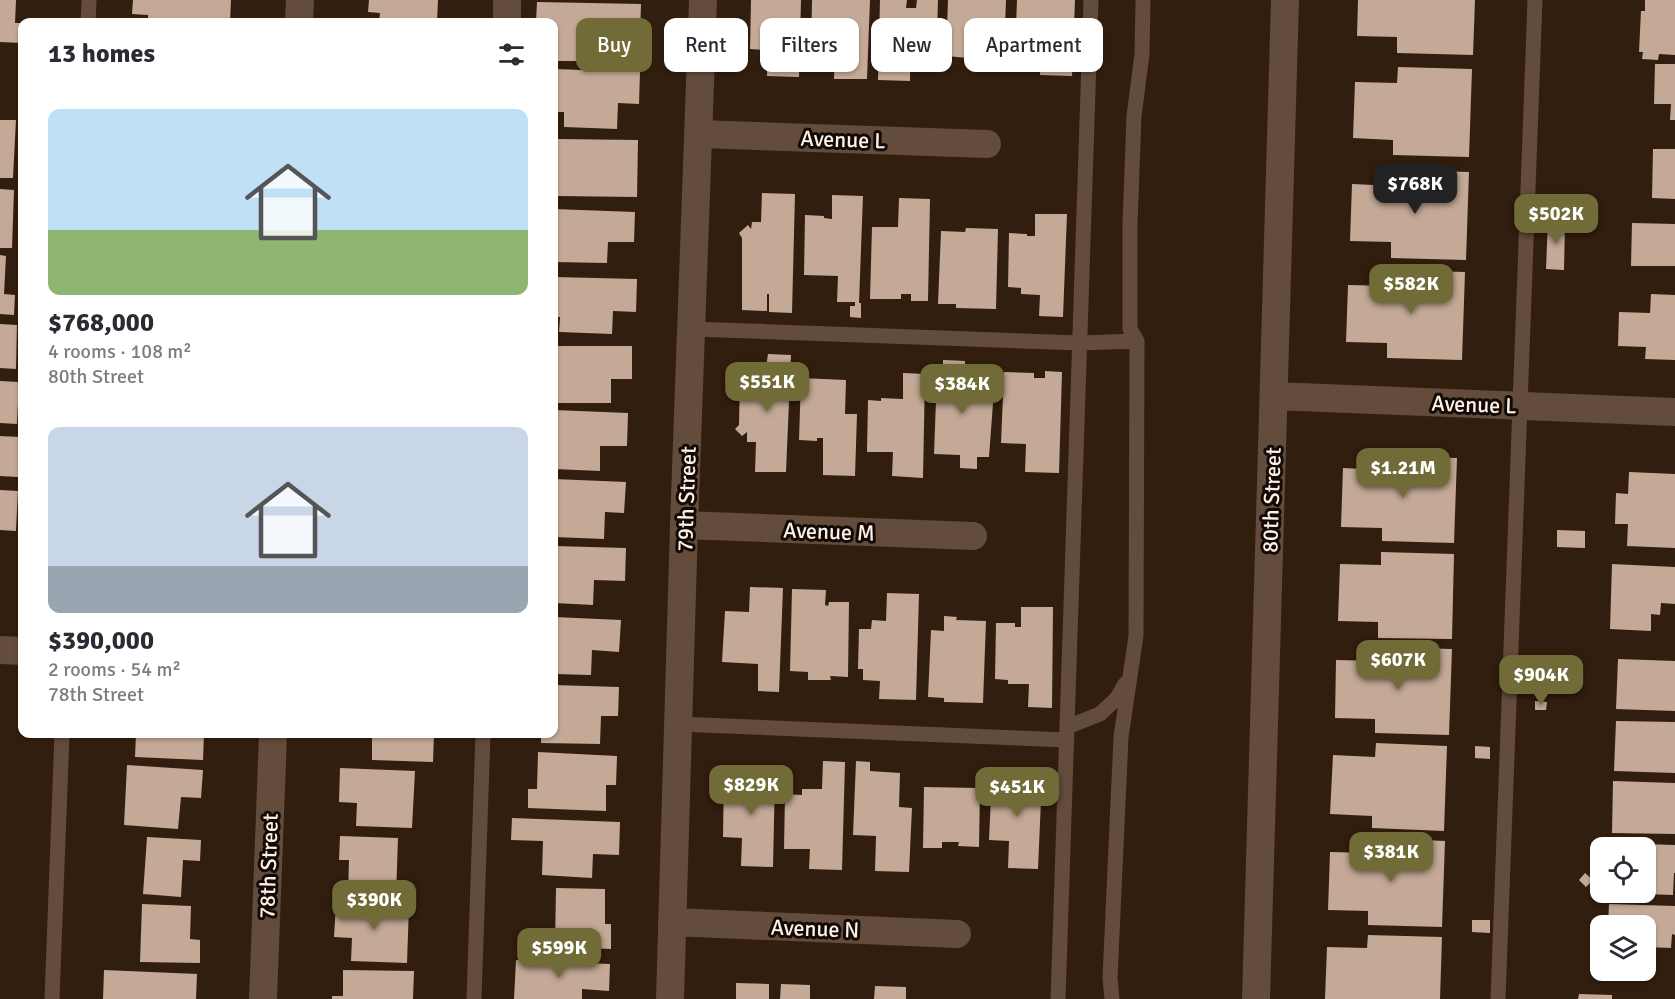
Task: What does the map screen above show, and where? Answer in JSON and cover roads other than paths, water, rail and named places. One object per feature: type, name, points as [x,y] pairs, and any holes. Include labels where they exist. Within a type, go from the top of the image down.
[{"type":"street","points":[[299,18],[300,0]]},
{"type":"street","points":[[507,0],[507,18]]},
{"type":"street","name":"79th Street","points":[[670,999],[684,525],[704,0]]},
{"type":"street","name":"80th Street","points":[[1256,999],[1285,0]]},
{"type":"street","name":"Avenue L","points":[[699,134],[987,144]]},
{"type":"street","name":"Avenue L","points":[[1274,396],[1675,412]]},
{"type":"street","name":"Avenue M","points":[[684,525],[973,536]]},
{"type":"street","points":[[0,650],[18,651]]},
{"type":"street","name":"78th Street","points":[[263,999],[273,738]]},
{"type":"street","name":"Avenue N","points":[[672,922],[957,934]]},
{"type":"lane","points":[[88,18],[89,0]]},
{"type":"lane","points":[[1058,999],[1091,0]]},
{"type":"lane","points":[[1112,999],[1110,978],[1121,737],[1136,636],[1137,341],[1130,329],[1130,224],[1134,116],[1142,54],[1143,0]]},
{"type":"lane","points":[[1498,999],[1535,0]]},
{"type":"lane","points":[[692,329],[1080,343],[1137,341]]},
{"type":"lane","points":[[678,724],[1067,734],[1100,714],[1117,698],[1130,677]]},
{"type":"lane","points":[[52,999],[62,738]]},
{"type":"lane","points":[[474,999],[483,738]]}]
